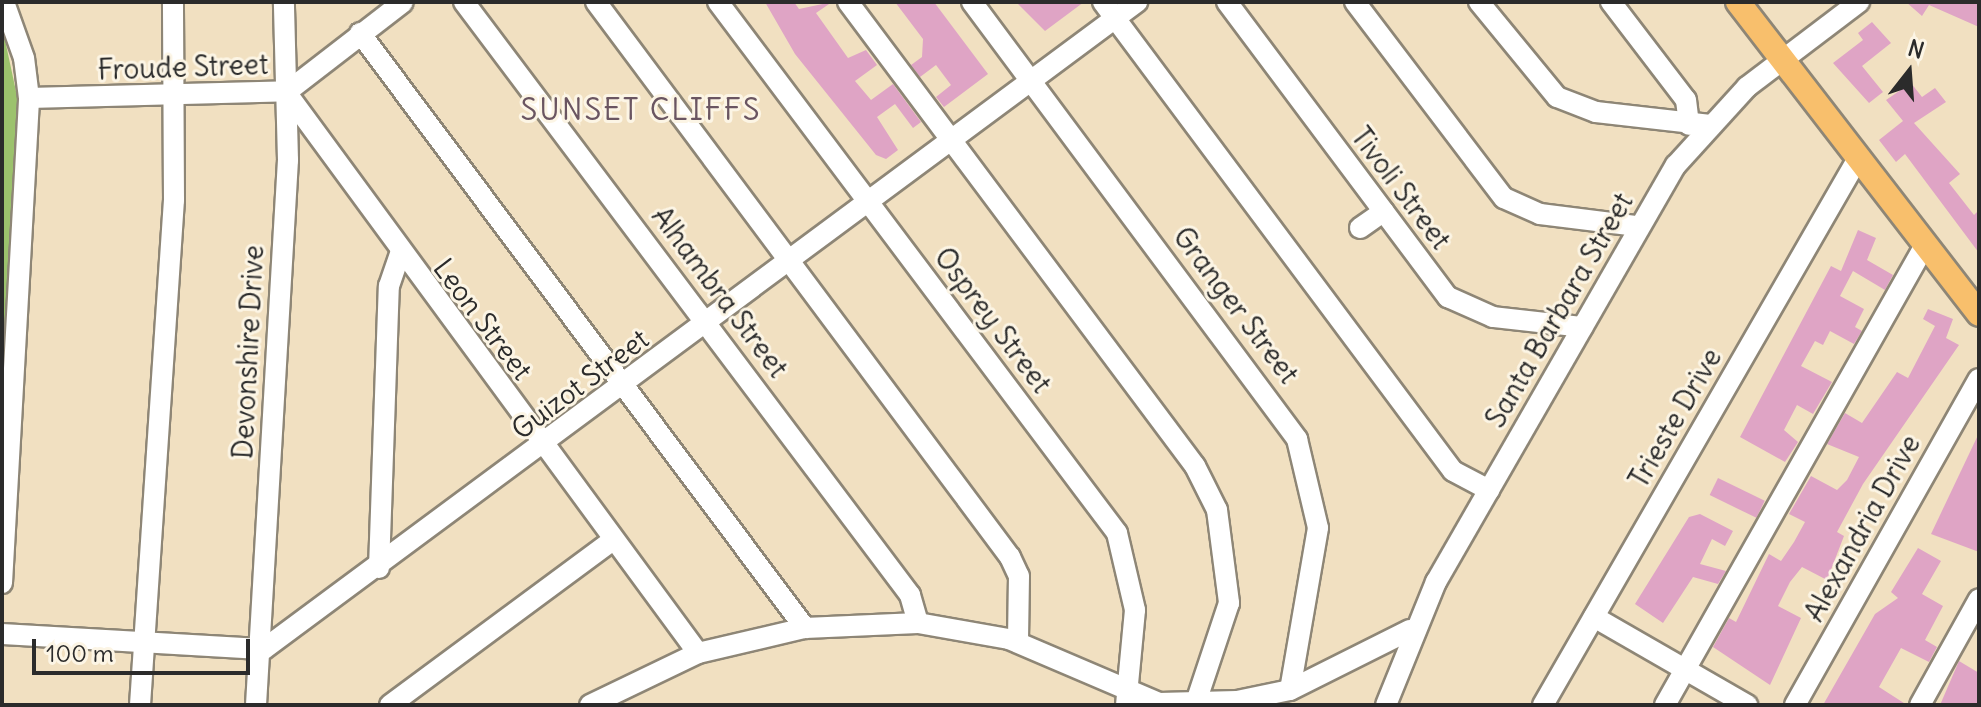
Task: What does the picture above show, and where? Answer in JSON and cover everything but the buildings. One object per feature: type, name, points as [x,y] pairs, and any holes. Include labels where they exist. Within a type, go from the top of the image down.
[{"type":"main road","points":[[1738,2],[1857,160],[1979,314]]},
{"type":"street","points":[[2,583],[29,98],[4,2]]},
{"type":"street","points":[[140,705],[147,643],[174,200],[173,2]]},
{"type":"street","name":"Devonshire Drive","points":[[256,705],[264,649],[288,91],[284,2]]},
{"type":"street","name":"Froude Street","points":[[29,98],[172,97],[288,91],[403,2]]},
{"type":"street","name":"Alhambra Street","points":[[464,2],[708,322],[910,595],[918,623]]},
{"type":"street","points":[[596,2],[1010,557],[1019,576],[1018,642]]},
{"type":"street","name":"Osprey Street","points":[[718,2],[1117,533],[1135,610],[1127,696]]},
{"type":"street","points":[[848,2],[1195,466],[1217,510],[1229,603],[1196,702]]},
{"type":"street","name":"Granger Street","points":[[972,2],[1297,439],[1314,494],[1317,553],[1290,690]]},
{"type":"street","points":[[1103,2],[1453,471],[1489,490]]},
{"type":"street","name":"Guizot Street","points":[[264,649],[544,447],[1137,2]]},
{"type":"street","name":"Tivoli Street","points":[[1227,2],[1448,297],[1468,309],[1582,327]]},
{"type":"street","points":[[1355,2],[1504,198],[1540,214],[1637,226]]},
{"type":"street","points":[[1479,2],[1557,97],[1577,108],[1700,125]]},
{"type":"street","points":[[1611,2],[1686,100],[1700,125]]},
{"type":"street","name":"Santa Barbara Street","points":[[1386,705],[1410,630],[1637,226],[1700,125],[1781,59],[1859,2]]},
{"type":"street","points":[[360,33],[627,383],[805,628]]},
{"type":"street","name":"Leon Street","points":[[288,91],[302,121],[698,653]]},
{"type":"street","name":"Trieste Drive","points":[[1543,705],[1857,160]]},
{"type":"street","points":[[1360,228],[1384,211]]},
{"type":"street","points":[[1665,705],[1925,245]]},
{"type":"street","points":[[379,568],[389,286],[400,254]]},
{"type":"street","name":"Alexandria Drive","points":[[1795,705],[1979,379]]},
{"type":"street","points":[[390,705],[613,540]]},
{"type":"street","points":[[1920,705],[1979,599]]},
{"type":"street","points":[[1594,617],[1747,705]]},
{"type":"street","points":[[590,705],[698,653],[805,628],[918,623],[1018,642],[1127,696],[1160,704],[1290,690],[1410,630]]},
{"type":"street","points":[[2,634],[264,649]]},
{"type":"green space","points":[[2,26],[17,96],[25,97],[2,571]]},
{"type":"district","name":"SUNSET CLIFFS","points":[[641,109]]}]
